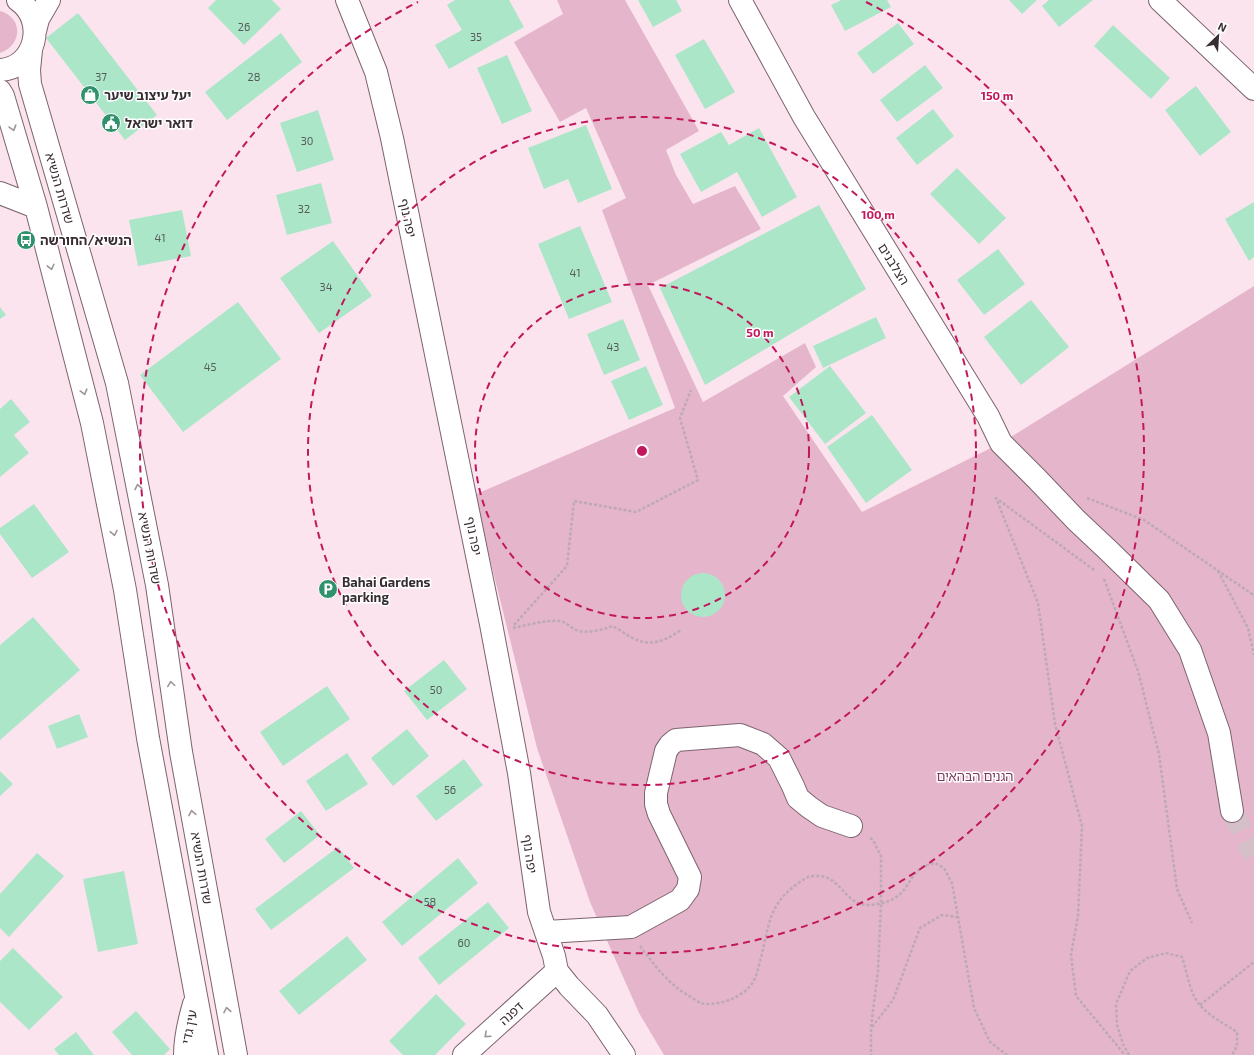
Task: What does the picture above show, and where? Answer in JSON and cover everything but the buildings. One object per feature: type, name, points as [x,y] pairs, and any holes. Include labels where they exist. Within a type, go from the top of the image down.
[{"type":"street","points":[[18,0],[29,11],[33,20],[33,40]]},
{"type":"street","points":[[0,70],[14,66],[24,59],[33,40],[38,19],[49,0]]},
{"type":"street","name":"יפה נוף","points":[[347,0],[376,72],[392,138],[491,624],[519,773],[539,912],[554,956],[557,971],[569,986],[597,1015],[624,1055]]},
{"type":"street","name":"הצלבנים","points":[[740,0],[804,117],[988,416],[1001,443],[1076,520],[1159,600],[1190,650],[1219,733],[1232,811]]},
{"type":"street","points":[[1160,0],[1254,90]]},
{"type":"street","name":"שדרות הנשיא","points":[[33,40],[29,70],[30,84],[117,384],[125,423],[157,585],[181,752],[234,1053]]},
{"type":"street","points":[[0,91],[3,96],[36,207],[95,439],[126,590],[148,738],[206,1055]]},
{"type":"street","points":[[0,193],[36,207]]},
{"type":"street","points":[[546,932],[631,927],[680,900],[688,889],[690,877],[656,804],[656,793],[666,751],[676,740],[740,735],[763,744],[779,758],[798,798],[822,816],[851,826]]},
{"type":"street","name":"דפנה","points":[[464,1055],[557,971]]},
{"type":"street","name":"עין גדי","points":[[185,1055],[190,1014],[196,999]]},
{"type":"path","points":[[681,630],[670,637],[654,643],[633,639],[612,626],[603,630],[582,632],[577,631],[562,621],[553,621],[511,628],[567,566],[574,501],[636,512],[698,480],[680,418],[690,390]]},
{"type":"path","points":[[1076,520],[1085,497],[1144,520],[1252,594],[1254,598]]},
{"type":"path","points":[[1097,572],[996,498],[1038,603],[1055,724],[1082,826],[1078,916],[1071,955],[1076,996],[1125,1055]]},
{"type":"path","points":[[1218,570],[1248,628],[1254,655]]},
{"type":"path","points":[[1103,577],[1138,671],[1142,686],[1159,754],[1177,889],[1192,923]]},
{"type":"path","points":[[851,826],[866,834],[873,840],[881,856],[881,904],[878,971],[871,1027],[871,1055]]},
{"type":"path","points":[[621,928],[627,936],[638,944],[659,972],[682,992],[702,1004],[725,1002],[744,993],[755,979],[771,917],[778,902],[789,890],[810,876],[821,876],[830,879],[840,886],[845,894],[865,905],[881,904],[896,898],[922,866],[935,863],[944,868],[952,883],[974,1008],[990,1042],[1008,1055]]},
{"type":"path","points":[[871,1027],[893,1000],[920,928],[942,915],[957,918]]},
{"type":"path","points":[[1130,1055],[1123,1044],[1117,1025],[1116,1004],[1130,971],[1147,958],[1166,953],[1182,957],[1194,996],[1207,1013],[1237,1032],[1237,1046],[1232,1055]]},
{"type":"path","points":[[1200,1005],[1254,962]]},
{"type":"green space","name":"הגנים הבהאים","points":[[557,0],[625,0],[699,131],[666,150],[676,175],[693,204],[735,186],[761,229],[648,285],[703,402],[805,343],[816,367],[783,396],[862,512],[1001,443],[1254,286],[1254,1055],[664,1055],[639,1013],[590,902],[537,748],[474,495],[675,408],[602,210],[626,198],[586,108],[560,122],[514,42],[563,14]]},
{"type":"green space","points":[[0,11],[8,14],[13,19],[17,31],[13,44],[8,49],[0,53]]},
{"type":"tunnel","points":[[1232,811],[1254,855]]},
{"type":"place","name":"יעל עיצוב שיער","points":[[90,95]]},
{"type":"place","name":"דואר ישראל","points":[[111,123]]},
{"type":"place","name":"הנשיא/החורשה","points":[[26,240]]},
{"type":"place","name":"Bahai Gardens parking","points":[[328,589]]}]
